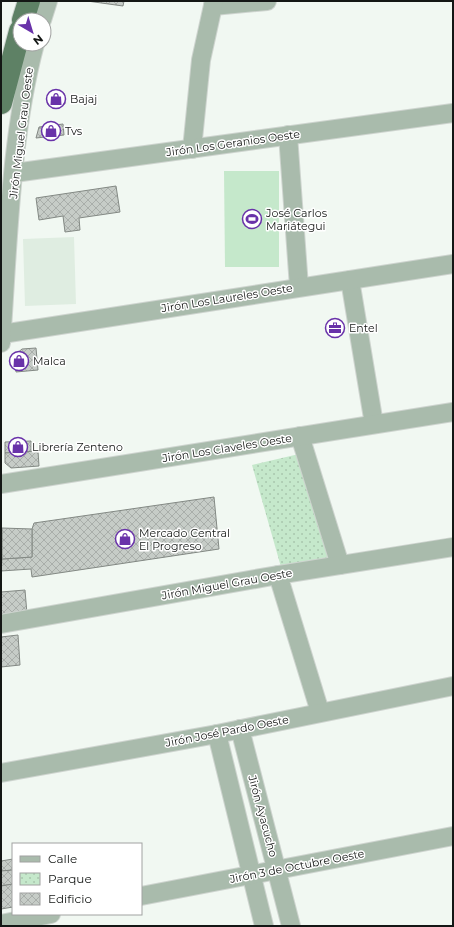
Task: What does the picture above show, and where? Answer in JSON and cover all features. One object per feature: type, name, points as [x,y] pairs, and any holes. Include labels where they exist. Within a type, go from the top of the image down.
[{"type":"highway","points":[[26,12],[29,1]]},
{"type":"highway","points":[[1,103],[14,52]]},
{"type":"street","points":[[45,12],[48,1]]},
{"type":"street","points":[[192,148],[201,60],[213,4],[267,1]]},
{"type":"street","name":"Jirón Miguel Grau Oeste","points":[[1,339],[14,173],[33,52]]},
{"type":"street","name":"Jirón Los Geranios Oeste","points":[[14,173],[453,113]]},
{"type":"street","points":[[288,135],[299,287]]},
{"type":"street","name":"Jirón Los Laureles Oeste","points":[[1,339],[299,287],[453,264]]},
{"type":"street","points":[[350,280],[374,424]]},
{"type":"street","name":"Jirón Los Claveles Oeste","points":[[1,484],[453,412]]},
{"type":"street","points":[[300,436],[340,566]]},
{"type":"street","name":"Jirón Miguel Grau Oeste","points":[[1,624],[278,575],[453,547]]},
{"type":"street","points":[[278,575],[320,712]]},
{"type":"street","name":"Jirón José Pardo Oeste","points":[[1,772],[217,734],[453,686]]},
{"type":"street","name":"Jirón Ayacucho","points":[[240,729],[291,926]]},
{"type":"street","points":[[217,734],[264,926]]},
{"type":"street","name":"Jirón 3 de Octubre Oeste","points":[[142,896],[453,836]]},
{"type":"street","points":[[1,924],[47,915]]},
{"type":"shaded area","points":[[74,237],[76,304],[25,306],[23,239]]},
{"type":"green space","name":"José Carlos Mariátegui","points":[[224,171],[279,171],[279,267],[225,267]]},
{"type":"green space","points":[[299,454],[328,558],[281,567],[252,465]]},
{"type":"building","points":[[87,1],[124,1],[123,6]]},
{"type":"building","name":"Bajaj","points":[[64,93],[65,104],[48,105],[48,94]]},
{"type":"building","name":"Tvs","points":[[63,124],[64,135],[36,138],[39,127]]},
{"type":"building","points":[[116,186],[120,212],[79,218],[80,230],[65,232],[63,216],[39,220],[36,198]]},
{"type":"building","points":[[36,348],[38,370],[16,372],[15,355],[22,349]]},
{"type":"building","name":"Librería Zenteno","points":[[31,441],[31,452],[5,453],[5,442]]},
{"type":"building","points":[[38,451],[39,466],[11,468],[5,463],[5,453]]},
{"type":"building","name":"Mercado Central El Progreso","points":[[214,497],[219,549],[32,577],[31,569],[1,571],[2,559],[32,557],[32,529],[34,523]]},
{"type":"building","points":[[2,528],[32,529],[32,557],[2,559]]},
{"type":"building","points":[[25,590],[27,614],[1,616],[1,592]]},
{"type":"building","points":[[18,635],[20,665],[1,667],[1,637]]},
{"type":"building","points":[[12,859],[12,870],[1,871],[1,861]]},
{"type":"building","points":[[12,870],[12,884],[1,886],[1,871]]},
{"type":"building","points":[[12,884],[12,907],[1,909],[1,886]]},
{"type":"place","name":"Bajaj","points":[[56,99]]},
{"type":"place","name":"Tvs","points":[[51,131]]},
{"type":"place","name":"José Carlos Mariátegui","points":[[252,219]]},
{"type":"place","name":"Entel","points":[[335,328]]},
{"type":"place","name":"Malca","points":[[19,361]]},
{"type":"place","name":"Librería Zenteno","points":[[18,447]]},
{"type":"place","name":"Mercado Central El Progreso","points":[[125,539]]}]
